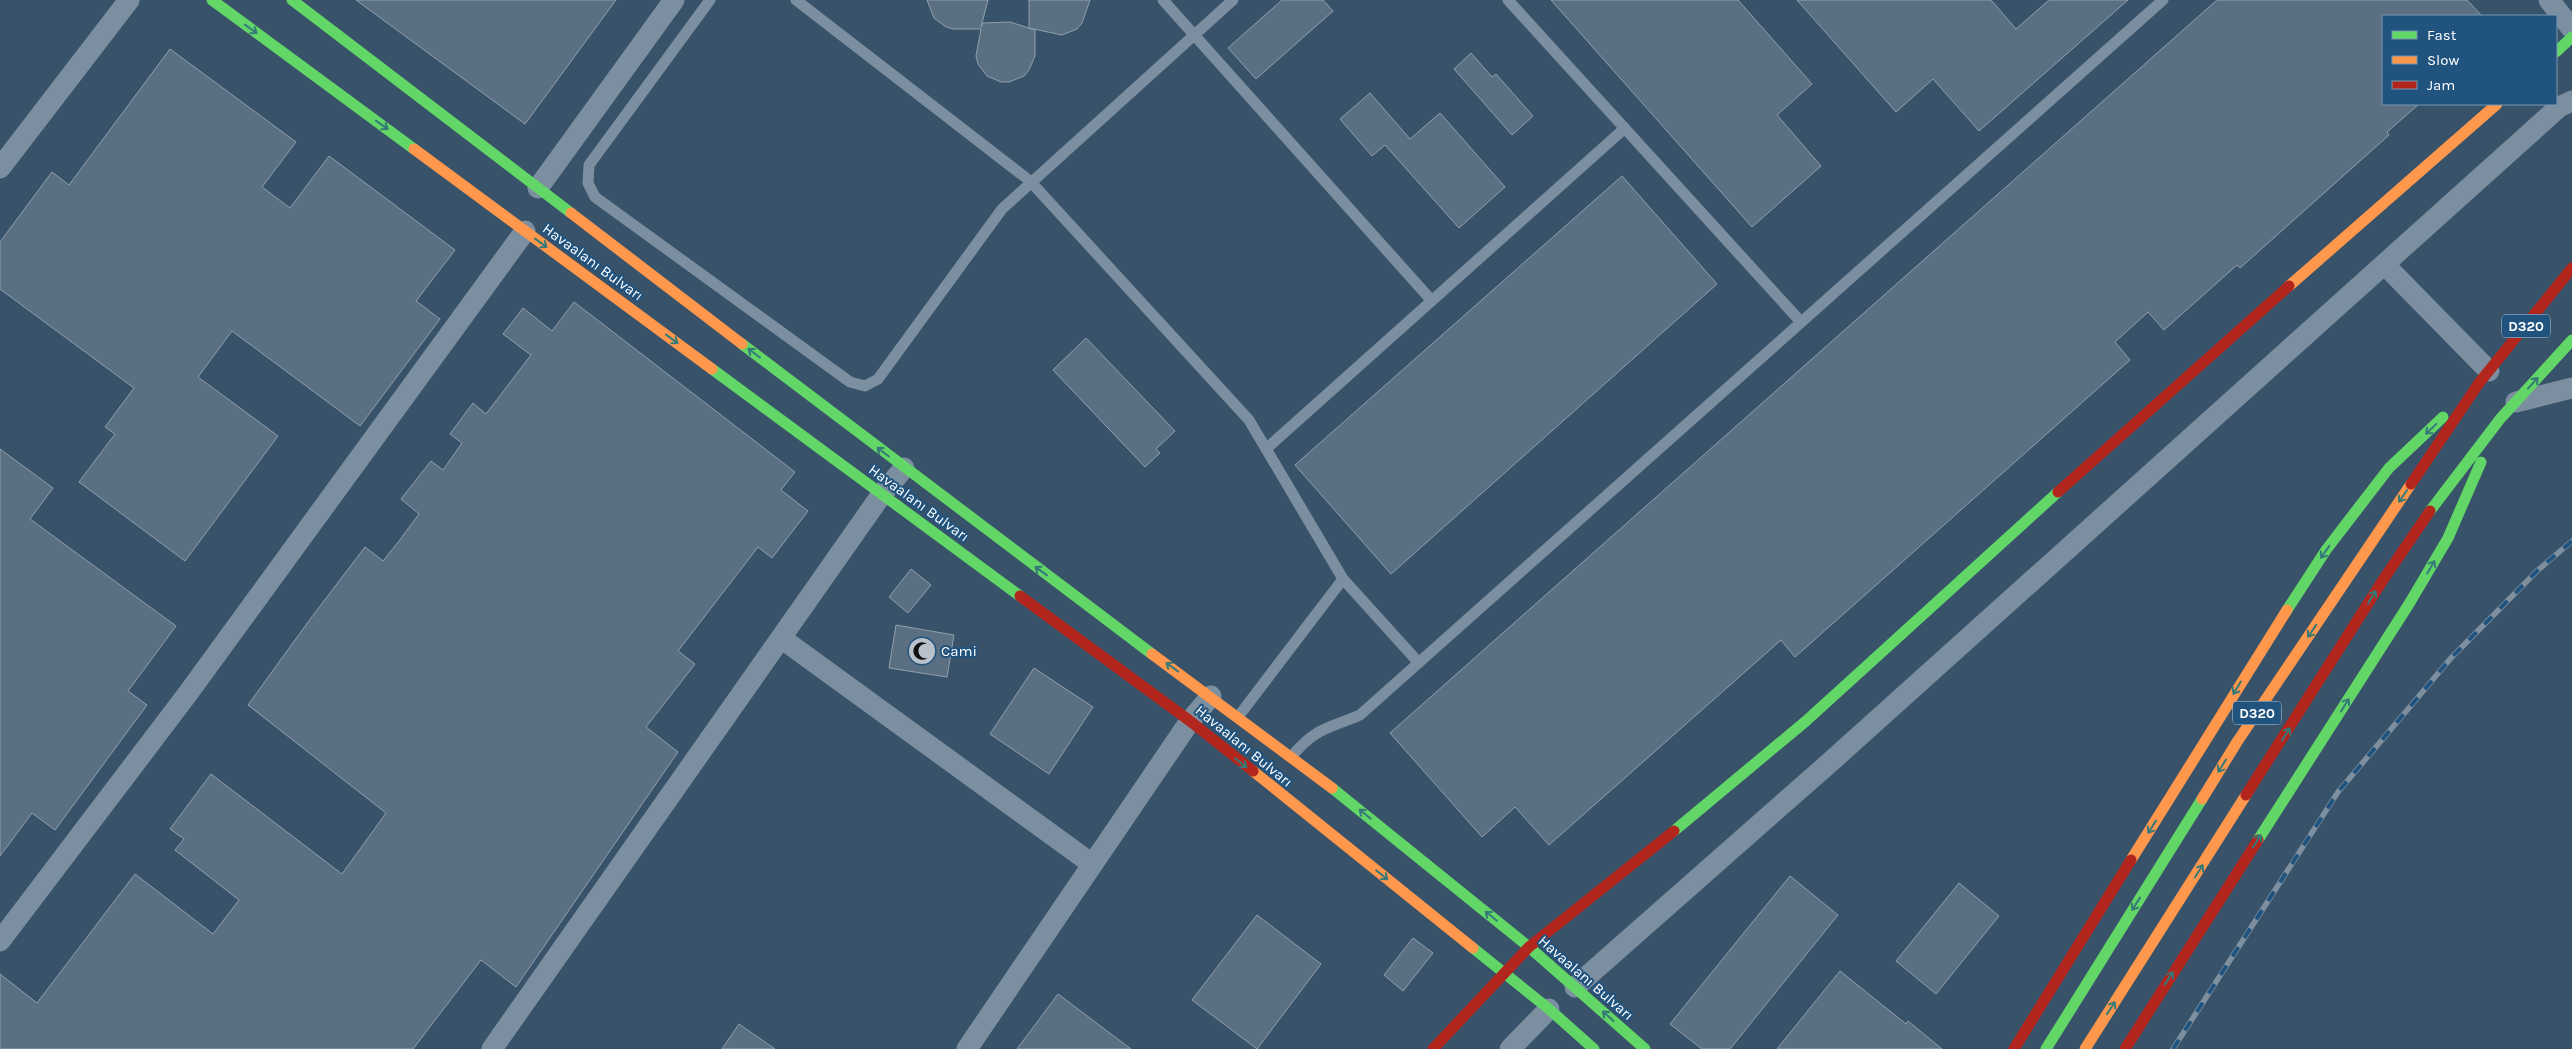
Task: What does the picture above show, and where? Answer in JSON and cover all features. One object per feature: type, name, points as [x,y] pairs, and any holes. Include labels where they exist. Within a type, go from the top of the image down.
[{"type":"main road","name":"Havaalanı Bulvarı","points":[[212,0],[1190,721],[1223,737],[1272,782],[1504,974],[1553,1007],[1594,1049]]},
{"type":"main road","name":"Havaalanı Bulvarı","points":[[292,0],[904,468],[1211,696],[1289,761],[1529,947],[1572,989],[1645,1049]]},
{"type":"main road","points":[[2557,51],[2572,37]]},
{"type":"main road","points":[[1433,1049],[1529,947],[1612,883],[1806,721],[2156,403],[2496,105]]},
{"type":"main road","name":"D320","points":[[2046,1049],[2237,742],[2484,377],[2572,268]]},
{"type":"main road","name":"D320","points":[[2085,1049],[2383,580],[2439,499],[2500,419],[2572,340]]},
{"type":"main road","points":[[2014,1049],[2258,654],[2326,550],[2389,468],[2484,377]]},
{"type":"main road","points":[[2125,1049],[2409,604],[2448,538],[2500,419]]},
{"type":"main road","points":[[1223,737],[1238,717]]},
{"type":"street","points":[[0,168],[129,0]]},
{"type":"street","points":[[538,188],[674,0]]},
{"type":"street","points":[[2549,0],[2572,29]]},
{"type":"street","points":[[1572,989],[1836,757],[2559,107],[2572,101]]},
{"type":"street","points":[[0,941],[186,696],[525,230]]},
{"type":"street","points":[[2384,265],[2484,377]]},
{"type":"street","points":[[2516,402],[2572,388]]},
{"type":"street","points":[[492,1049],[882,494],[904,468]]},
{"type":"street","points":[[781,638],[1092,864]]},
{"type":"street","points":[[966,1049],[1190,721],[1211,696]]},
{"type":"street","points":[[1510,1049],[1553,1007]]},
{"type":"lane","points":[[710,0],[589,165],[588,183],[595,196],[855,384],[865,386],[878,379],[1002,209],[1030,181],[1233,0]]},
{"type":"lane","points":[[796,0],[1030,181],[1249,420],[1343,579],[1419,663]]},
{"type":"lane","points":[[1163,0],[1432,300]]},
{"type":"lane","points":[[1508,0],[1801,322]]},
{"type":"lane","points":[[1289,761],[1306,740],[1318,731],[1360,715],[2163,0]]},
{"type":"lane","points":[[1266,449],[1625,128]]},
{"type":"lane","points":[[1238,717],[1343,579]]},
{"type":"building","points":[[356,0],[616,0],[525,124]]},
{"type":"building","points":[[927,0],[988,0],[981,27],[983,23],[1010,22],[1035,30],[1035,56],[1029,70],[1024,76],[1009,82],[1001,82],[987,76],[978,64],[976,56],[981,29],[953,29],[946,27],[934,18]]},
{"type":"building","points":[[1029,0],[1090,0],[1082,23],[1077,29],[1062,35],[1029,28]]},
{"type":"building","points":[[1282,0],[1323,0],[1333,11],[1256,79],[1228,48]]},
{"type":"building","points":[[1551,0],[1738,0],[1812,84],[1777,115],[1821,166],[1752,227]]},
{"type":"building","points":[[1797,0],[1991,0],[2016,29],[2049,0],[2128,0],[1979,131],[1933,79],[1896,112]]},
{"type":"building","points":[[2217,0],[2467,0],[2481,15],[2382,15],[2382,105],[2418,105],[2387,132],[2389,135],[2240,268],[2237,265],[2164,330],[2148,312],[2115,342],[2130,360],[1795,657],[1781,640],[1549,845],[1515,807],[1482,837],[1390,733]]},
{"type":"building","points":[[170,49],[296,142],[262,187],[290,208],[329,156],[455,250],[416,301],[440,319],[360,426],[232,331],[198,377],[278,436],[185,561],[79,482],[115,434],[105,427],[134,388],[0,289],[0,242],[52,172],[69,185]]},
{"type":"building","points":[[1471,53],[1492,77],[1496,74],[1533,116],[1512,135],[1454,69]]},
{"type":"building","points":[[1370,93],[1410,139],[1440,113],[1505,187],[1459,228],[1385,145],[1372,156],[1340,119]]},
{"type":"building","points":[[1622,176],[1717,284],[1391,574],[1295,465]]},
{"type":"building","points":[[574,302],[795,472],[781,490],[808,511],[772,558],[758,547],[678,651],[695,664],[646,727],[678,752],[516,987],[481,960],[413,1049],[0,1049],[0,974],[37,1003],[135,874],[213,934],[239,900],[175,850],[184,839],[170,829],[211,774],[342,874],[386,813],[248,705],[365,547],[383,561],[399,541],[419,514],[401,499],[431,461],[443,470],[462,443],[450,434],[473,403],[486,414],[531,355],[503,334],[523,308],[552,331]]},
{"type":"building","points":[[1086,338],[1175,431],[1156,449],[1160,453],[1145,467],[1053,370]]},
{"type":"building","points":[[0,449],[53,488],[30,519],[176,626],[128,691],[147,705],[55,830],[32,813],[0,856]]},
{"type":"building","points":[[911,569],[931,585],[908,613],[889,597]]},
{"type":"building","name":"Cami","points":[[896,625],[954,635],[947,677],[889,668]]},
{"type":"building","points":[[1034,668],[1093,707],[1049,774],[990,734]]},
{"type":"building","points":[[1790,876],[1838,915],[1730,1049],[1702,1049],[1670,1024]]},
{"type":"building","points":[[1959,883],[1999,916],[1936,994],[1896,961]]},
{"type":"building","points":[[1257,915],[1321,964],[1257,1049],[1192,1000]]},
{"type":"building","points":[[1413,938],[1433,953],[1403,991],[1384,975]]},
{"type":"building","points":[[1840,971],[1906,1024],[1908,1021],[1942,1049],[1777,1049]]},
{"type":"building","points":[[1058,994],[1131,1049],[1017,1049]]},
{"type":"building","points":[[739,1024],[775,1049],[722,1049]]},
{"type":"railway","points":[[2173,1049],[2338,792],[2451,658],[2538,570],[2572,541]]},
{"type":"traffic: fast","points":[[212,0],[414,149]]},
{"type":"traffic: fast","points":[[292,0],[571,213]]},
{"type":"traffic: fast","points":[[2557,51],[2572,37]]},
{"type":"traffic: fast","points":[[2430,511],[2500,419],[2572,340]]},
{"type":"traffic: fast","points":[[742,344],[1152,654]]},
{"type":"traffic: fast","points":[[712,369],[1020,596]]},
{"type":"traffic: fast","points":[[2287,610],[2326,550],[2389,468],[2443,417]]},
{"type":"traffic: fast","points":[[2258,840],[2409,604],[2448,538],[2481,462]]},
{"type":"traffic: fast","points":[[1674,831],[1806,721],[2058,492]]},
{"type":"traffic: fast","points":[[1332,788],[1529,947],[1645,1049]]},
{"type":"traffic: fast","points":[[2046,1049],[2202,799]]},
{"type":"traffic: fast","points":[[1473,948],[1549,1009],[1594,1049]]},
{"type":"traffic: slow","points":[[2289,286],[2496,105]]},
{"type":"traffic: slow","points":[[414,149],[712,369]]},
{"type":"traffic: slow","points":[[571,213],[742,344]]},
{"type":"traffic: slow","points":[[2202,799],[2237,742],[2411,484]]},
{"type":"traffic: slow","points":[[2131,860],[2287,610]]},
{"type":"traffic: slow","points":[[1152,654],[1332,788]]},
{"type":"traffic: slow","points":[[1253,771],[1473,948]]},
{"type":"traffic: slow","points":[[2085,1049],[2246,795]]},
{"type":"traffic: jam","points":[[2411,484],[2479,383],[2572,268]]},
{"type":"traffic: jam","points":[[2058,492],[2289,286]]},
{"type":"traffic: jam","points":[[2246,795],[2383,580],[2430,511]]},
{"type":"traffic: jam","points":[[1020,596],[1190,721],[1253,771]]},
{"type":"traffic: jam","points":[[1433,1049],[1529,947],[1674,831]]},
{"type":"traffic: jam","points":[[2125,1049],[2258,840]]},
{"type":"traffic: jam","points":[[2014,1049],[2131,860]]},
{"type":"place","name":"Cami","points":[[922,651]]}]
